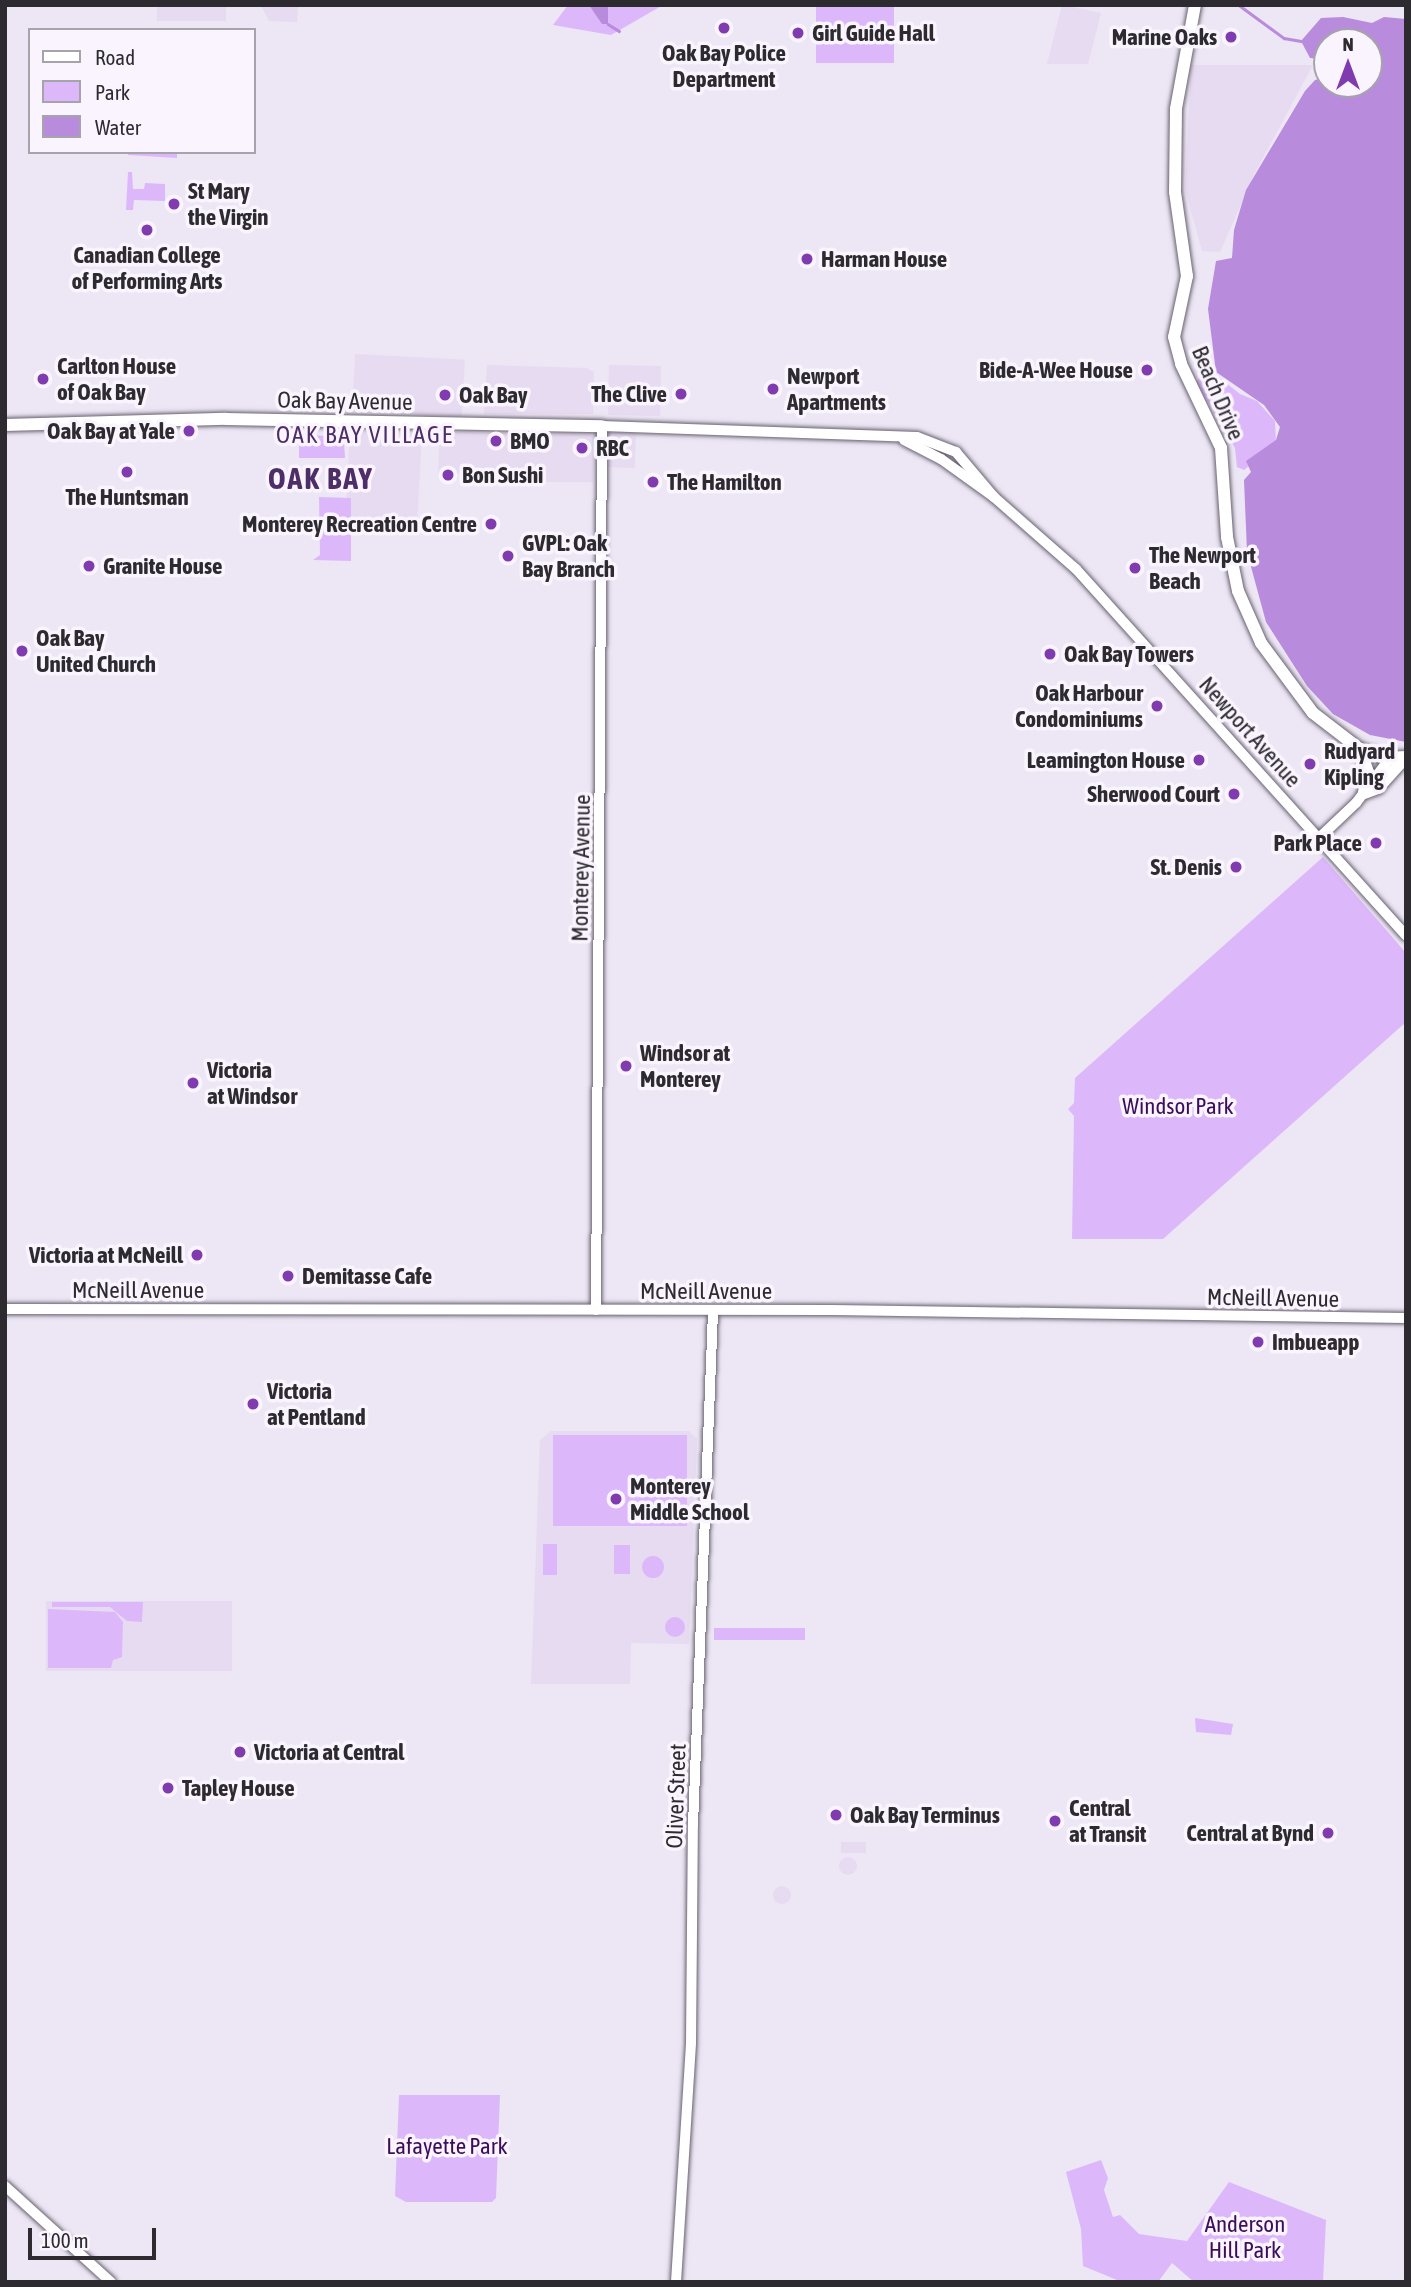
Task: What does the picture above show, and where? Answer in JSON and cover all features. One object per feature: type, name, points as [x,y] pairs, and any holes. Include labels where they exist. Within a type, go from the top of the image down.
[{"type":"main road","name":"Beach Drive","points":[[1195,5],[1176,109],[1175,192],[1186,276],[1175,331],[1176,349],[1221,448],[1228,546],[1247,613],[1301,699],[1360,749],[1390,758],[1406,757]]},
{"type":"main road","name":"Oak Bay Avenue","points":[[5,425],[226,419],[602,426]]},
{"type":"main road","points":[[1360,749],[1368,772],[1364,793]]},
{"type":"main road","points":[[1364,793],[1378,788],[1406,757]]},
{"type":"street","name":"Oak Bay Avenue","points":[[602,426],[917,437],[956,452],[994,497]]},
{"type":"street","name":"Monterey Avenue","points":[[596,1310],[602,426]]},
{"type":"street","name":"Newport Avenue","points":[[894,436],[951,465],[994,497],[1085,578],[1406,935]]},
{"type":"street","points":[[1319,838],[1364,793],[1390,758]]},
{"type":"street","name":"McNeill Avenue","points":[[5,1309],[596,1310],[1406,1318]]},
{"type":"street","name":"Oliver Street","points":[[676,2282],[691,2043],[693,1825],[713,1311]]},
{"type":"street","points":[[5,2186],[111,2282]]},
{"type":"shaded area","points":[[157,5],[226,5],[226,21],[157,21]]},
{"type":"shaded area","points":[[261,5],[298,5],[297,22],[269,21]]},
{"type":"shaded area","points":[[1062,5],[1101,13],[1088,64],[1047,64]]},
{"type":"shaded area","points":[[1191,65],[1313,65],[1255,173],[1220,252],[1202,251],[1185,189]]},
{"type":"shaded area","points":[[355,354],[465,360],[462,417],[352,411]]},
{"type":"shaded area","points":[[487,365],[587,368],[594,372],[593,414],[484,414]]},
{"type":"shaded area","points":[[609,365],[661,366],[660,416],[608,415]]},
{"type":"shaded area","points":[[350,430],[422,434],[417,535],[345,531]]},
{"type":"shaded area","points":[[440,432],[591,435],[594,438],[593,482],[534,482],[534,475],[438,473]]},
{"type":"shaded area","points":[[608,432],[636,433],[635,468],[607,467]]},
{"type":"shaded area","name":"Monterey Middle School","points":[[551,1431],[689,1431],[697,1439],[689,1644],[631,1643],[630,1684],[531,1684],[540,1440]]},
{"type":"shaded area","points":[[46,1601],[232,1601],[232,1671],[46,1671]]},
{"type":"shaded area","points":[[841,1842],[866,1842],[866,1853],[841,1853]]},
{"type":"shaded area","points":[[848,1857],[854,1860],[857,1866],[854,1872],[848,1875],[842,1872],[839,1866],[842,1860]]},
{"type":"shaded area","points":[[782,1886],[788,1889],[791,1895],[788,1901],[782,1904],[776,1901],[773,1895],[776,1889]]},
{"type":"green space","points":[[568,5],[663,5],[611,35],[553,25]]},
{"type":"green space","points":[[816,5],[894,5],[894,63],[816,63]]},
{"type":"green space","points":[[177,154],[177,158],[128,155]]},
{"type":"green space","points":[[128,172],[132,172],[133,189],[144,189],[145,183],[165,184],[165,201],[134,200],[133,210],[126,210]]},
{"type":"green space","points":[[1208,369],[1240,394],[1257,401],[1275,421],[1276,444],[1244,470],[1237,467],[1235,448],[1196,382]]},
{"type":"green space","points":[[299,435],[334,436],[344,443],[345,458],[299,458]]},
{"type":"green space","points":[[319,497],[351,498],[351,561],[313,560],[320,555]]},
{"type":"green space","name":"Windsor Park","points":[[1323,857],[1406,953],[1406,1022],[1163,1239],[1072,1239],[1074,1116],[1068,1109],[1074,1103],[1075,1078]]},
{"type":"green space","points":[[553,1435],[687,1435],[687,1526],[553,1526]]},
{"type":"green space","points":[[543,1544],[557,1544],[557,1575],[543,1575]]},
{"type":"green space","points":[[614,1545],[630,1545],[630,1574],[614,1574]]},
{"type":"green space","points":[[649,1556],[657,1556],[664,1563],[664,1571],[657,1578],[649,1578],[642,1571],[642,1563]]},
{"type":"green space","points":[[52,1602],[143,1602],[142,1622],[127,1621],[110,1607],[52,1607]]},
{"type":"green space","points":[[48,1609],[115,1612],[123,1622],[122,1657],[113,1660],[111,1668],[48,1668]]},
{"type":"green space","points":[[675,1617],[682,1620],[685,1627],[682,1634],[675,1637],[668,1634],[665,1627],[668,1620]]},
{"type":"green space","points":[[714,1628],[805,1628],[805,1640],[714,1640]]},
{"type":"green space","points":[[1195,1718],[1233,1724],[1231,1735],[1196,1732]]},
{"type":"green space","name":"Lafayette Park","points":[[399,2095],[500,2095],[496,2198],[492,2202],[406,2202],[395,2196]]},
{"type":"green space","name":"Anderson Hill Park","points":[[1101,2160],[1108,2178],[1104,2190],[1113,2217],[1120,2215],[1139,2234],[1187,2241],[1229,2182],[1326,2220],[1323,2282],[1194,2282],[1172,2263],[1158,2282],[1122,2282],[1083,2266],[1081,2229],[1066,2172]]},
{"type":"water","points":[[589,5],[608,5],[608,24],[602,24]]},
{"type":"water","points":[[1343,17],[1372,23],[1384,17],[1406,19],[1406,742],[1370,735],[1333,714],[1307,686],[1266,622],[1247,552],[1244,480],[1251,472],[1246,461],[1276,440],[1280,427],[1264,405],[1216,372],[1208,309],[1216,261],[1232,258],[1234,230],[1246,190],[1305,91],[1313,82],[1313,98],[1383,98],[1383,28],[1313,28],[1313,58],[1310,58],[1301,41],[1321,18]]},
{"type":"waterway","points":[[1239,5],[1284,38],[1301,41]]},
{"type":"waterway","points":[[608,24],[619,31]]},
{"type":"place","name":"Oak Bay Police Department","points":[[724,28]]},
{"type":"place","name":"Girl Guide Hall","points":[[798,33]]},
{"type":"place","name":"Marine Oaks","points":[[1231,37]]},
{"type":"place","name":"St Mary the Virgin","points":[[174,204]]},
{"type":"place","name":"Canadian College of Performing Arts","points":[[147,230]]},
{"type":"place","name":"Harman House","points":[[807,259]]},
{"type":"place","name":"Bide-A-Wee House","points":[[1147,370]]},
{"type":"place","name":"Carlton House of Oak Bay","points":[[43,379]]},
{"type":"place","name":"Newport Apartments","points":[[773,389]]},
{"type":"place","name":"The Clive","points":[[681,394]]},
{"type":"place","name":"Oak Bay","points":[[445,395]]},
{"type":"place","name":"Oak Bay at Yale","points":[[189,431]]},
{"type":"place","name":"BMO","points":[[496,441]]},
{"type":"place","name":"RBC","points":[[582,448]]},
{"type":"place","name":"The Huntsman","points":[[127,472]]},
{"type":"place","name":"Bon Sushi","points":[[448,475]]},
{"type":"place","name":"The Hamilton","points":[[653,482]]},
{"type":"place","name":"Monterey Recreation Centre","points":[[491,524]]},
{"type":"place","name":"GVPL: Oak Bay Branch","points":[[508,556]]},
{"type":"place","name":"Granite House","points":[[89,566]]},
{"type":"place","name":"The Newport Beach","points":[[1135,568]]},
{"type":"place","name":"Oak Bay United Church","points":[[22,651]]},
{"type":"place","name":"Oak Bay Towers","points":[[1050,654]]},
{"type":"place","name":"Oak Harbour Condominiums","points":[[1157,706]]},
{"type":"place","name":"Leamington House","points":[[1199,760]]},
{"type":"place","name":"Rudyard Kipling","points":[[1310,764]]},
{"type":"place","name":"Sherwood Court","points":[[1234,794]]},
{"type":"place","name":"Park Place","points":[[1376,843]]},
{"type":"place","name":"St. Denis","points":[[1236,867]]},
{"type":"place","name":"Windsor at Monterey","points":[[626,1066]]},
{"type":"place","name":"Victoria at Windsor","points":[[193,1083]]},
{"type":"place","name":"Victoria at McNeill","points":[[197,1255]]},
{"type":"place","name":"Demitasse Cafe","points":[[288,1276]]},
{"type":"place","name":"Imbueapp","points":[[1258,1342]]},
{"type":"place","name":"Victoria at Pentland","points":[[253,1404]]},
{"type":"place","name":"Monterey Middle School","points":[[616,1499]]},
{"type":"place","name":"Victoria at Central","points":[[240,1752]]},
{"type":"place","name":"Tapley House","points":[[168,1788]]},
{"type":"place","name":"Oak Bay Terminus","points":[[836,1815]]},
{"type":"place","name":"Central at Transit","points":[[1055,1821]]},
{"type":"place","name":"Central at Bynd","points":[[1328,1833]]},
{"type":"district","name":"OAK BAY VILLAGE","points":[[365,435]]},
{"type":"district","name":"OAK BAY","points":[[321,478]]}]
